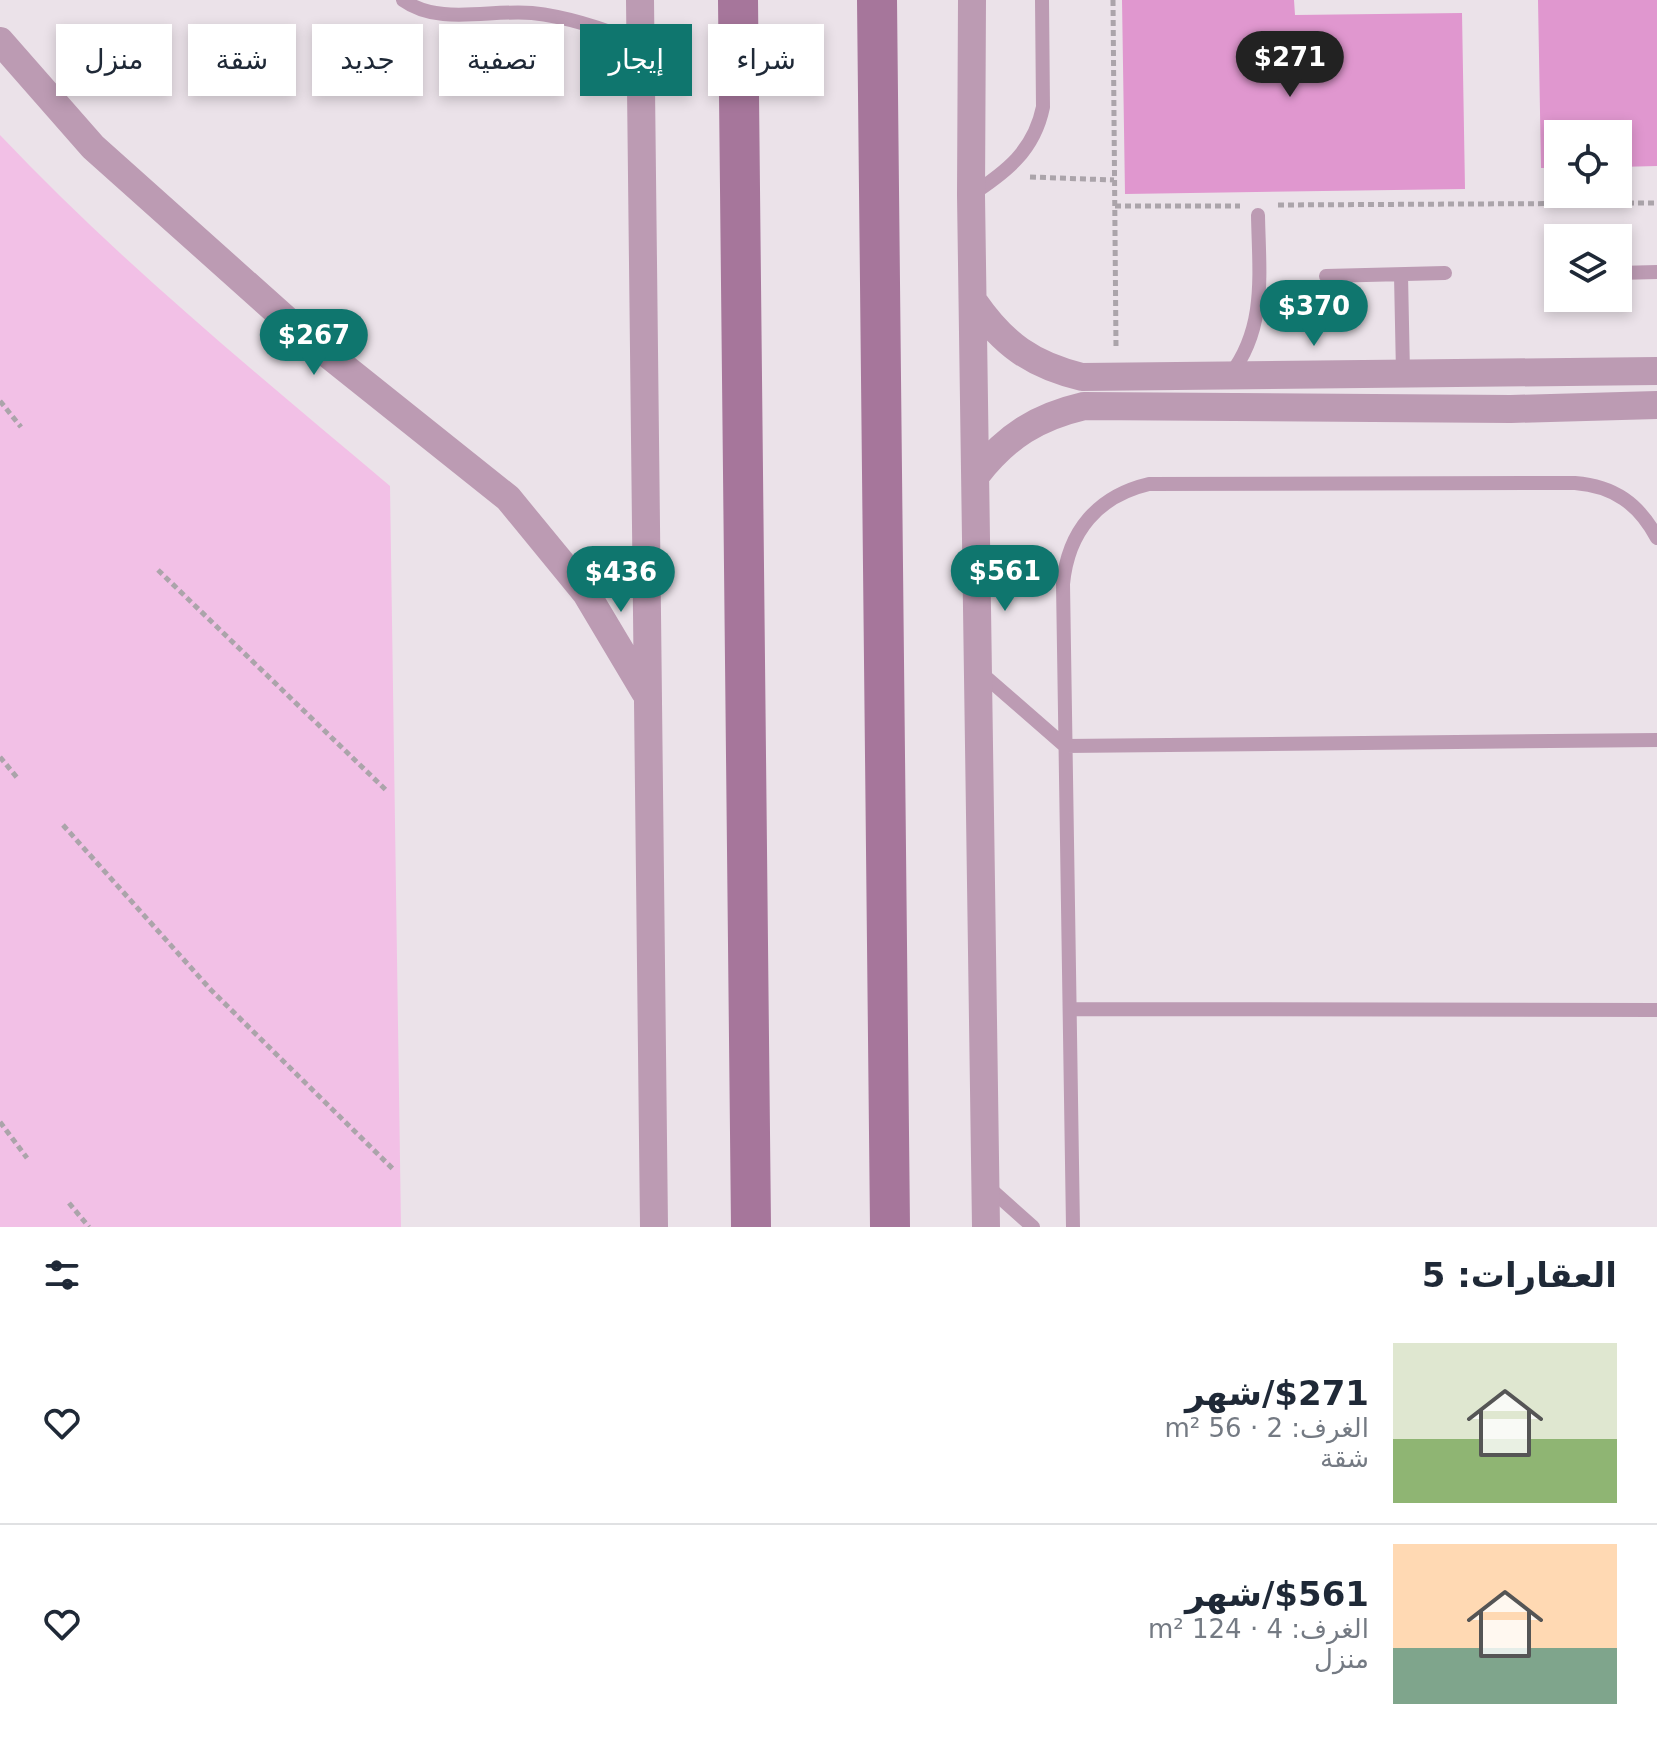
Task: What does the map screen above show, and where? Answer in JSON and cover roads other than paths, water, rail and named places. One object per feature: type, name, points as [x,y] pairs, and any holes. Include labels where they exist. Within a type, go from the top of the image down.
[{"type":"main road","points":[[738,0],[751,1227]]},
{"type":"main road","points":[[877,0],[890,1227]]},
{"type":"street","points":[[640,0],[640,24]]},
{"type":"street","points":[[972,0],[971,195],[986,1227]]},
{"type":"street","points":[[0,41],[93,147],[300,332],[508,498],[586,593],[648,699]]},
{"type":"street","points":[[641,96],[654,1227]]},
{"type":"street","points":[[974,302],[993,330],[1019,353],[1039,364],[1082,377],[1657,371]]},
{"type":"street","points":[[977,474],[998,448],[1023,428],[1052,413],[1084,406],[1511,409],[1657,405]]},
{"type":"lane","points":[[403,0],[435,14],[489,6],[582,24]]},
{"type":"lane","points":[[971,195],[1001,176],[1028,148],[1040,122],[1043,107],[1042,0]]},
{"type":"lane","points":[[1230,375],[1249,345],[1259,314],[1258,215]]},
{"type":"lane","points":[[1632,273],[1657,272]]},
{"type":"lane","points":[[1326,276],[1445,273]]},
{"type":"lane","points":[[1401,275],[1403,373]]},
{"type":"lane","points":[[1073,1227],[1065,564],[1071,546],[1093,512],[1128,489],[1165,484],[1594,485],[1626,499],[1640,511],[1657,538]]},
{"type":"lane","points":[[980,672],[1065,746],[1657,740]]},
{"type":"lane","points":[[1070,1009],[1657,1010]]},
{"type":"lane","points":[[986,1185],[1033,1227]]}]
